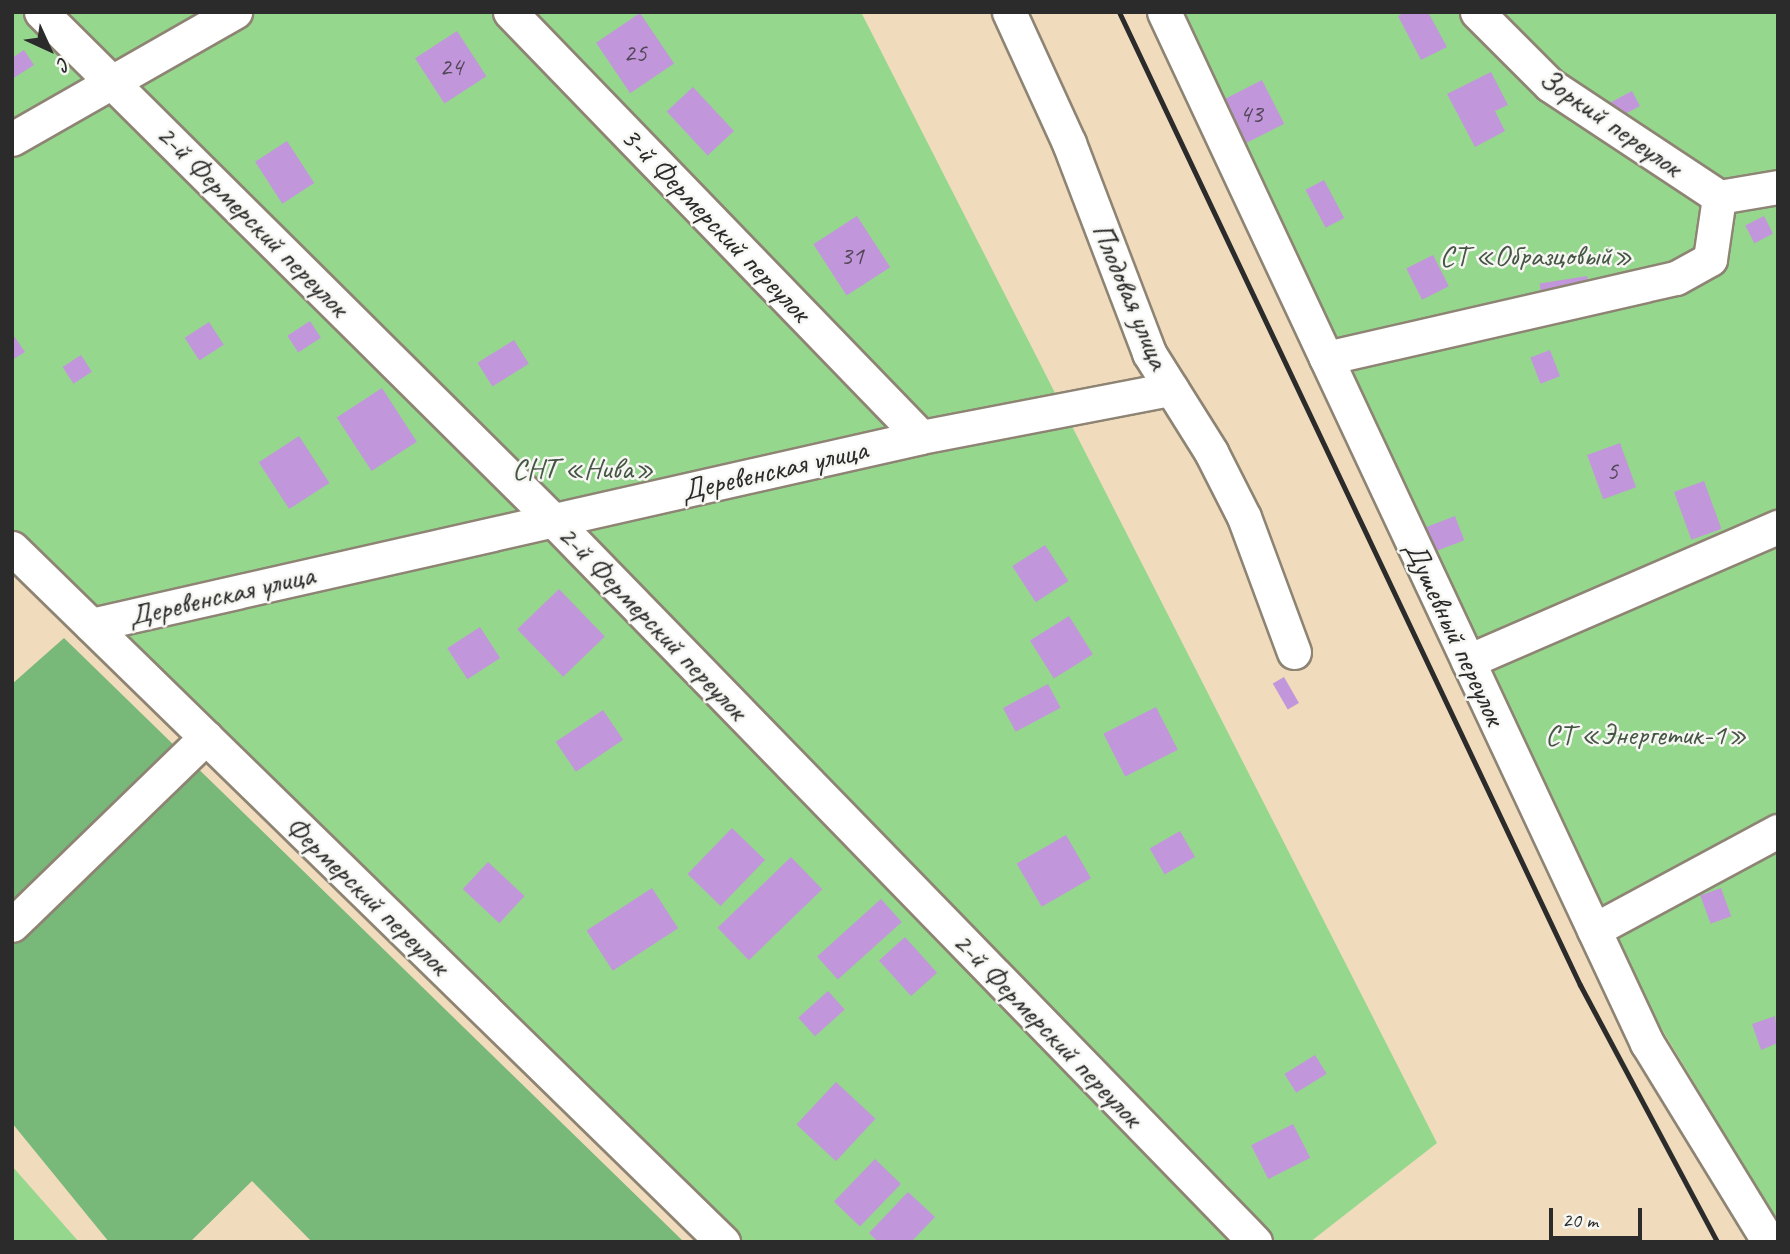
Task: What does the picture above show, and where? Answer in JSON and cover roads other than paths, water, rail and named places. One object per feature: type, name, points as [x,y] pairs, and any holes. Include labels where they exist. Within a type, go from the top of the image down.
[{"type":"street","name":"2-й Фермерский переулок","points":[[41,12],[553,520],[1255,1242]]},
{"type":"street","points":[[12,139],[235,12]]},
{"type":"street","name":"3-й Фермерский переулок","points":[[510,12],[921,437]]},
{"type":"street","name":"Плодовая улица","points":[[1009,12],[1069,143],[1149,353],[1211,452],[1244,517],[1294,652]]},
{"type":"street","name":"Душевный переулок","points":[[1164,12],[1647,1043],[1769,1242]]},
{"type":"street","name":"Зоркий переулок","points":[[1477,12],[1550,85],[1719,197]]},
{"type":"street","points":[[1326,358],[1676,278],[1710,259],[1719,197],[1778,187]]},
{"type":"street","name":"Деревенская улица","points":[[91,625],[921,437],[1171,389]]},
{"type":"street","points":[[1468,661],[1778,527]]},
{"type":"street","name":"Фермерский переулок","points":[[12,548],[723,1242]]},
{"type":"street","points":[[12,925],[206,737]]},
{"type":"street","points":[[1594,930],[1778,831]]},
{"type":"railway","points":[[1119,12],[1580,985],[1717,1242]]},
{"type":"park label","name":"СТ «Образцовый»","points":[[1536,255]]},
{"type":"park label","name":"СНТ «Нива»","points":[[583,468]]},
{"type":"park label","name":"СТ «Энергетик-1»","points":[[1646,734]]}]
